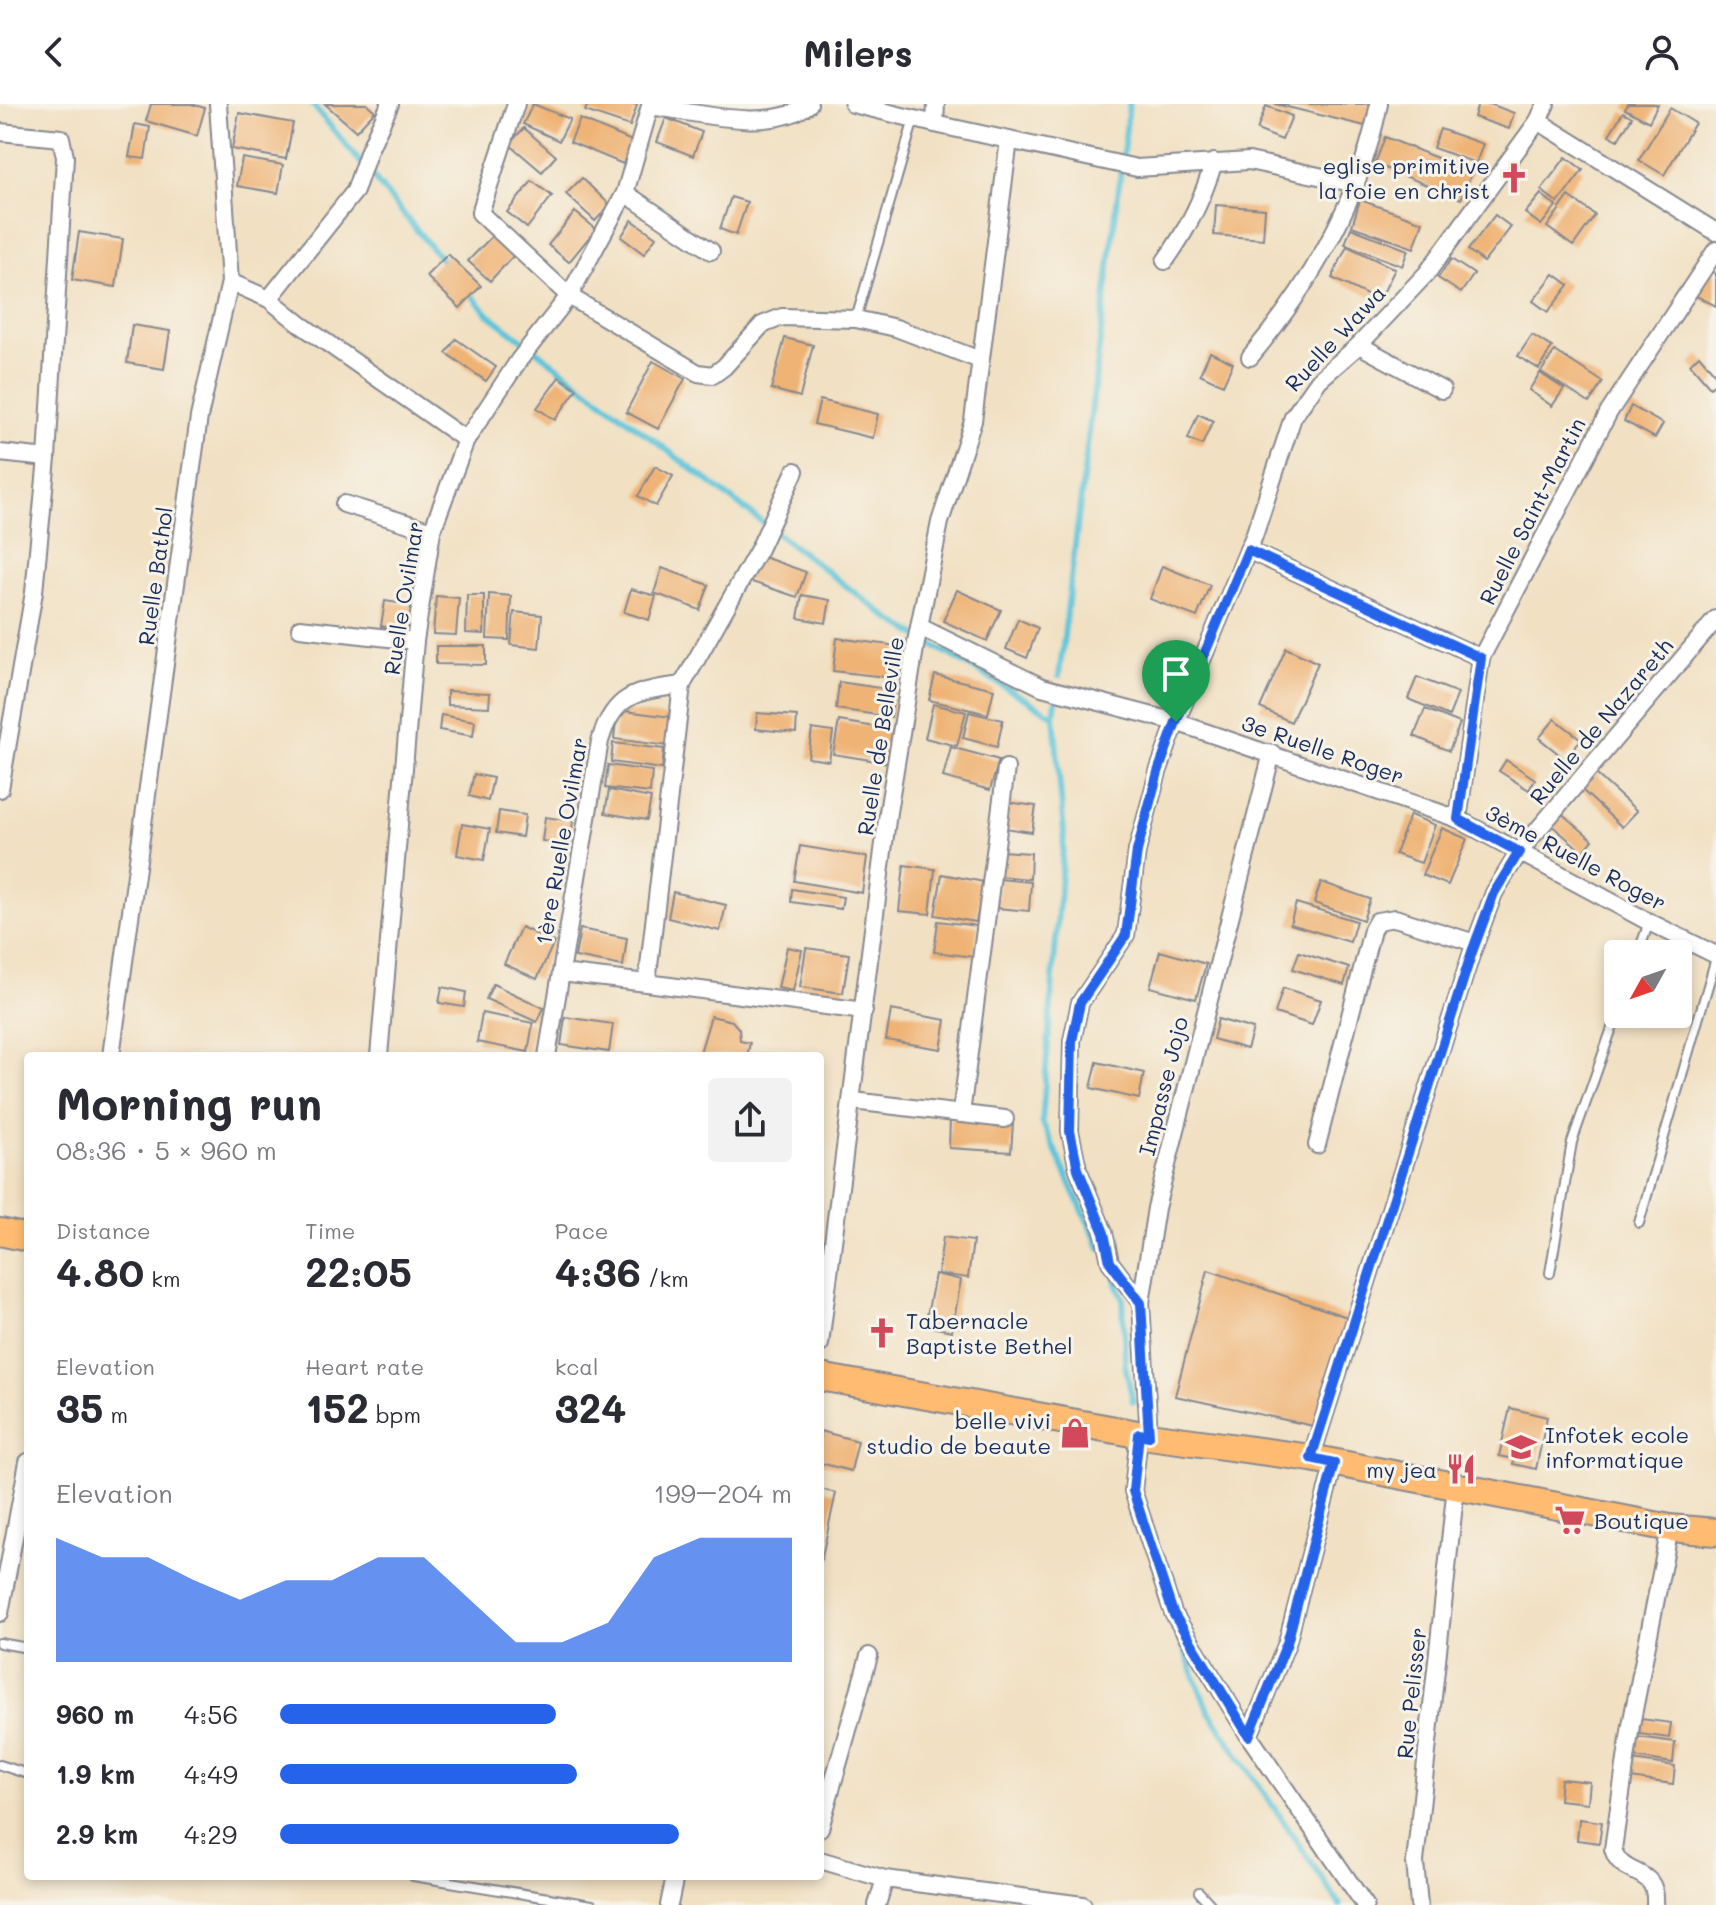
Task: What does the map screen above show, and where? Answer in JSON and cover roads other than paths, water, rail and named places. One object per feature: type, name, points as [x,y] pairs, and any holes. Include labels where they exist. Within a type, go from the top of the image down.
[{"type":"main road","points":[[0,1232],[24,1237]]},
{"type":"main road","points":[[824,1378],[1144,1435],[1322,1460],[1670,1528],[1716,1532]]},
{"type":"street","name":"Ruelle Bathol","points":[[112,1052],[199,417],[230,282],[218,104]]},
{"type":"street","points":[[269,299],[355,191],[390,104]]},
{"type":"street","points":[[516,104],[480,213],[569,296],[698,373],[713,375],[762,325],[782,317],[856,319],[896,328],[980,360]]},
{"type":"street","name":"Ruelle Ovilmar","points":[[379,1052],[415,641],[432,531],[466,440],[519,360],[569,296],[625,193],[651,105],[765,121],[786,118],[809,104]]},
{"type":"street","points":[[853,104],[1137,168],[1249,161],[1356,184]]},
{"type":"street","points":[[935,124],[936,104]]},
{"type":"street","points":[[1250,357],[1284,317],[1321,260],[1356,184],[1379,104]]},
{"type":"street","name":"Ruelle Wawa","points":[[1141,1303],[1113,1270],[1104,1233],[1078,1169],[1070,1131],[1072,1041],[1080,1003],[1126,935],[1137,851],[1158,772],[1248,550],[1293,417],[1319,380],[1359,345],[1427,273],[1538,121],[1546,104]]},
{"type":"street","points":[[1538,121],[1716,232]]},
{"type":"street","points":[[0,132],[61,138],[65,157],[47,458],[34,592],[0,789]]},
{"type":"street","name":"Ruelle de Belleville","points":[[824,1315],[888,812],[940,522],[973,421],[1009,140]]},
{"type":"street","points":[[1165,261],[1186,232],[1202,200],[1214,162]]},
{"type":"street","points":[[625,193],[711,251]]},
{"type":"street","name":"Ruelle Saint-Martin","points":[[1458,819],[1481,658],[1609,412],[1716,250]]},
{"type":"street","points":[[230,282],[269,299],[466,440]]},
{"type":"street","points":[[1359,345],[1442,390]]},
{"type":"street","points":[[0,453],[47,458]]},
{"type":"street","points":[[647,983],[682,685],[759,549],[795,471]]},
{"type":"street","points":[[344,504],[432,531]]},
{"type":"street","points":[[1248,550],[1481,658]]},
{"type":"street","name":"Ruelle de Nazareth","points":[[1249,1736],[1287,1643],[1322,1460],[1475,943],[1494,893],[1519,852],[1716,619]]},
{"type":"street","points":[[300,628],[415,641]]},
{"type":"street","name":"3e Ruelle Roger","points":[[918,634],[1042,687],[1176,722],[1458,819]]},
{"type":"street","name":"1ère Ruelle Ovilmar","points":[[548,1052],[605,723],[627,697],[644,690],[682,685]]},
{"type":"street","name":"Impasse Jojo","points":[[1272,753],[1156,1208],[1141,1303],[1144,1435],[1133,1491],[1173,1613],[1249,1736],[1365,1905]]},
{"type":"street","points":[[961,1114],[1006,768]]},
{"type":"street","name":"3ème Ruelle Roger","points":[[1458,819],[1716,956]]},
{"type":"street","points":[[1317,1145],[1372,930],[1377,921],[1395,918],[1475,943]]},
{"type":"street","points":[[561,973],[864,1011]]},
{"type":"street","points":[[853,1101],[1005,1119]]},
{"type":"street","points":[[0,1613],[24,1484]]},
{"type":"street","name":"Rue Pelisser","points":[[1419,1905],[1415,1862],[1456,1486]]},
{"type":"street","points":[[1655,1905],[1656,1893],[1652,1882],[1643,1874],[1624,1867],[1616,1859],[1613,1849],[1631,1725],[1670,1528]]},
{"type":"street","points":[[824,1814],[869,1656]]},
{"type":"street","points":[[824,1861],[885,1879],[1083,1905]]},
{"type":"street","points":[[877,1905],[885,1879]]},
{"type":"street","points":[[669,1905],[674,1880]]},
{"type":"lane","points":[[856,319],[914,119]]},
{"type":"lane","points":[[1643,940],[1649,922]]},
{"type":"lane","points":[[1639,1223],[1716,956]]},
{"type":"lane","points":[[1550,1273],[1572,1142],[1612,1028]]},
{"type":"lane","points":[[0,1643],[24,1647]]},
{"type":"lane","points":[[0,1765],[24,1773]]},
{"type":"lane","points":[[438,1880],[592,1905]]},
{"type":"lane","points":[[1199,1892],[1211,1905]]},
{"type":"waterway","points":[[312,104],[445,264]]},
{"type":"waterway","points":[[1059,676],[1129,104]]},
{"type":"waterway","points":[[468,291],[488,314],[891,620],[1054,716]]},
{"type":"waterway","points":[[1056,700],[1054,716],[1064,834],[1042,1122],[1100,1248]]},
{"type":"waterway","points":[[1115,1280],[1123,1297],[1125,1364],[1133,1402]]},
{"type":"waterway","points":[[1131,1504],[1130,1512],[1138,1531]]},
{"type":"waterway","points":[[1178,1635],[1208,1710],[1340,1905]]},
{"type":"place","name":"eglise primitive la foie en christ","points":[[1514,178]]},
{"type":"place","name":"Tabernacle Baptiste Bethel","points":[[882,1333]]},
{"type":"place","name":"belle vivi studio de beaute","points":[[1075,1433]]},
{"type":"place","name":"Infotek ecole informatique","points":[[1521,1447]]},
{"type":"place","name":"my jea","points":[[1461,1469]]},
{"type":"place","name":"Boutique","points":[[1570,1520]]}]
